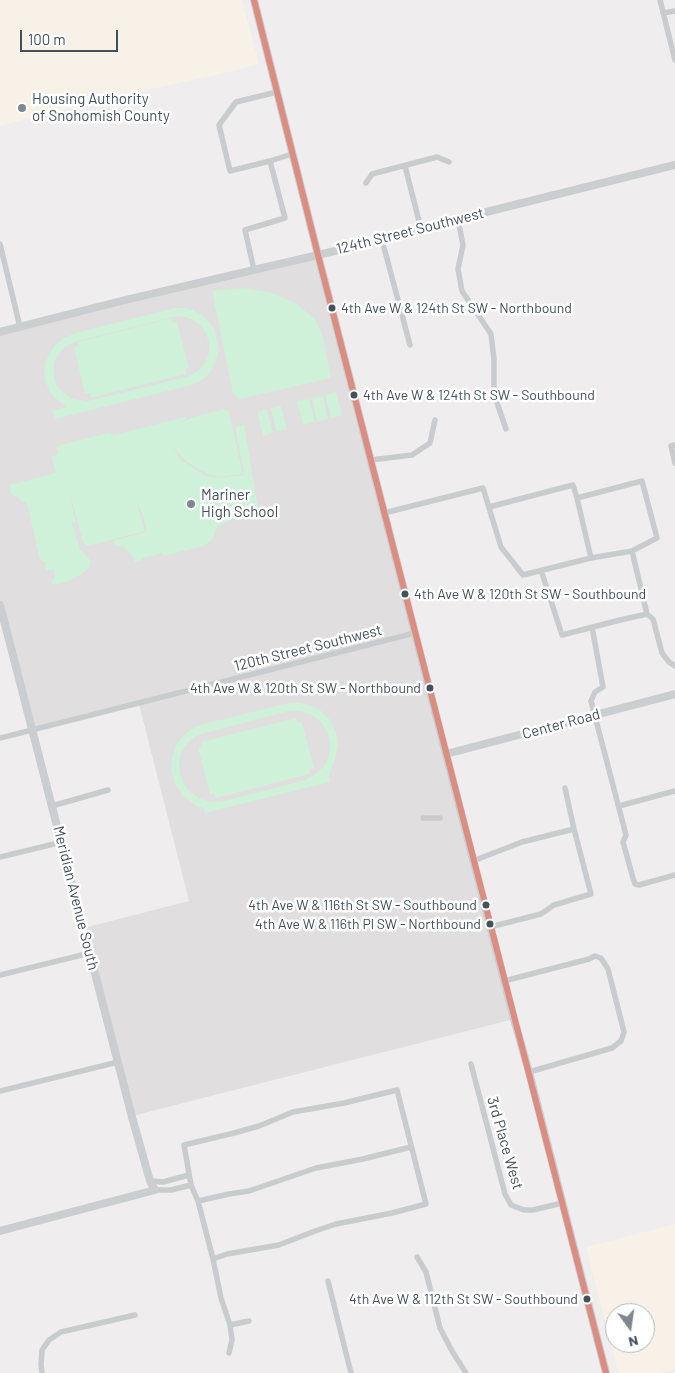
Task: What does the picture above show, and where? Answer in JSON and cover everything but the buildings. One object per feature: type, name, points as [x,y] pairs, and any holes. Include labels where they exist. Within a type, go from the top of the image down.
[{"type":"street","points":[[254,0],[490,927],[606,1373]]},
{"type":"street","points":[[660,0],[675,60]]},
{"type":"street","points":[[663,13],[675,10]]},
{"type":"street","points":[[277,92],[236,102],[219,125],[230,171],[292,154]]},
{"type":"street","points":[[366,183],[372,174],[437,157],[449,162]]},
{"type":"street","points":[[254,270],[245,230],[284,218],[270,161]]},
{"type":"street","name":"124th Street Southwest","points":[[0,332],[121,301],[382,240],[675,165]]},
{"type":"street","points":[[405,166],[421,229]]},
{"type":"street","points":[[458,219],[463,245],[458,269],[462,291],[491,334],[494,359],[494,394],[506,430]]},
{"type":"street","points":[[382,240],[410,345]]},
{"type":"street","points":[[0,244],[20,327]]},
{"type":"street","points":[[371,460],[412,455],[430,443],[436,420]]},
{"type":"street","points":[[675,445],[671,446],[675,463]]},
{"type":"street","points":[[384,513],[483,488],[501,547],[523,575],[591,558],[632,551],[657,538],[642,481],[577,498]]},
{"type":"street","points":[[489,508],[573,485],[591,558]]},
{"type":"street","points":[[632,551],[647,614],[653,619],[662,653],[675,666]]},
{"type":"street","points":[[541,570],[562,635],[647,614]]},
{"type":"street","name":"Meridian Avenue South","points":[[0,605],[132,1117],[150,1181],[155,1190]]},
{"type":"street","points":[[592,627],[603,687],[595,692],[591,701],[626,835],[624,842],[635,884],[639,886],[675,875]]},
{"type":"street","name":"120th Street Southwest","points":[[0,738],[415,633]]},
{"type":"street","name":"Center Road","points":[[446,754],[675,694]]},
{"type":"street","points":[[490,927],[541,914],[554,905],[591,894],[565,788]]},
{"type":"street","points":[[52,806],[108,790]]},
{"type":"street","points":[[619,806],[675,791]]},
{"type":"street","points":[[423,818],[440,818]]},
{"type":"street","points":[[474,861],[522,842],[574,829]]},
{"type":"street","points":[[0,857],[62,842]]},
{"type":"street","points":[[0,975],[90,952]]},
{"type":"street","points":[[504,981],[595,956],[601,958],[608,969],[624,1032],[621,1041],[612,1048],[529,1072]]},
{"type":"street","points":[[0,1091],[118,1062]]},
{"type":"street","name":"3rd Place West","points":[[471,1064],[505,1194],[512,1206],[524,1210],[532,1210],[562,1203]]},
{"type":"street","points":[[213,1259],[228,1254],[279,1245],[336,1224],[426,1204],[397,1090],[344,1103],[293,1112],[251,1128],[184,1145],[191,1185],[198,1201],[221,1298],[230,1325],[232,1340],[229,1353]]},
{"type":"street","points":[[198,1201],[249,1191],[316,1168],[412,1147]]},
{"type":"street","points":[[150,1181],[162,1182],[189,1175]]},
{"type":"street","points":[[0,1231],[155,1190],[171,1190],[191,1185]]},
{"type":"street","points":[[417,1257],[426,1272],[440,1328],[466,1373]]},
{"type":"street","points":[[328,1281],[351,1373]]},
{"type":"street","points":[[42,1373],[42,1350],[49,1340],[61,1332],[134,1315]]},
{"type":"street","points":[[230,1325],[249,1321]]},
{"type":"shaded area","points":[[0,0],[242,0],[259,64],[0,126]]},
{"type":"shaded area","points":[[318,255],[514,1019],[132,1117],[84,928],[189,901],[139,704],[33,730],[0,605],[0,332]]},
{"type":"shaded area","points":[[675,1224],[675,1369],[660,1373],[618,1372],[613,1353],[655,1353],[655,1303],[605,1303],[605,1321],[586,1247]]},
{"type":"green space","points":[[244,288],[273,293],[297,304],[316,320],[323,337],[331,378],[240,399],[233,394],[212,291]]},
{"type":"green space","points":[[175,308],[184,308],[193,310],[210,323],[215,330],[218,355],[207,376],[188,386],[55,419],[53,410],[67,407],[50,392],[44,372],[46,361],[55,345],[75,333]],"holes":[[[178,316],[185,317],[201,326],[209,342],[209,352],[206,360],[195,373],[186,377],[88,401],[73,399],[57,386],[54,379],[54,365],[57,356],[65,347],[77,341]]]},
{"type":"green space","points":[[172,318],[173,323],[177,322],[189,368],[185,369],[186,374],[91,398],[90,393],[85,394],[74,348],[78,346],[77,342]]},
{"type":"green space","points":[[336,392],[342,415],[331,418],[325,395]]},
{"type":"green space","points":[[323,396],[328,419],[317,422],[312,398]]},
{"type":"green space","points":[[309,399],[315,422],[303,425],[297,401]]},
{"type":"green space","points":[[281,406],[287,429],[276,432],[271,408]]},
{"type":"green space","points":[[225,409],[229,412],[243,474],[219,477],[210,475],[183,459],[172,446],[181,460],[206,476],[220,478],[243,475],[244,473],[235,427],[244,424],[258,509],[249,511],[217,527],[212,540],[204,546],[163,556],[162,553],[142,558],[142,560],[135,562],[129,552],[123,547],[114,545],[113,541],[146,532],[142,513],[137,503],[145,531],[88,546],[83,543],[67,482],[76,522],[72,523],[79,547],[91,561],[88,569],[74,579],[59,584],[52,584],[55,576],[54,570],[45,571],[45,562],[40,560],[27,504],[11,494],[9,485],[56,473],[51,455],[55,456],[58,453],[56,446],[108,433],[114,435],[185,417],[186,419],[176,424],[197,416]]},
{"type":"green space","points":[[267,409],[273,433],[263,436],[257,412]]},
{"type":"green space","points":[[293,702],[307,704],[320,710],[330,720],[336,732],[338,746],[329,774],[330,782],[205,813],[204,808],[197,806],[184,797],[176,786],[171,772],[172,757],[177,743],[187,732],[199,725]],"holes":[[[289,711],[300,711],[312,715],[321,722],[328,733],[330,744],[329,756],[323,767],[314,775],[305,780],[224,801],[212,802],[201,799],[191,793],[184,784],[180,774],[179,762],[182,751],[198,735]]]},
{"type":"green space","points":[[296,718],[297,723],[302,722],[314,768],[309,769],[310,774],[216,798],[214,793],[210,794],[198,748],[202,747],[201,742]]},
{"type":"transit line","points":[[254,0],[606,1373]]},
{"type":"place","name":"Housing Authority of Snohomish County","points":[[22,108]]},
{"type":"place","name":"4th Ave W & 124th St SW - Northbound","points":[[332,308]]},
{"type":"place","name":"4th Ave W & 124th St SW - Southbound","points":[[354,395]]},
{"type":"place","name":"Mariner High School","points":[[191,504]]},
{"type":"place","name":"4th Ave W & 120th St SW - Southbound","points":[[405,594]]},
{"type":"place","name":"4th Ave W & 120th St SW - Northbound","points":[[430,688]]},
{"type":"place","name":"4th Ave W & 116th St SW - Southbound","points":[[486,905]]},
{"type":"place","name":"4th Ave W & 116th Pl SW - Northbound","points":[[490,924]]},
{"type":"place","name":"4th Ave W & 112th St SW - Southbound","points":[[587,1299]]}]
